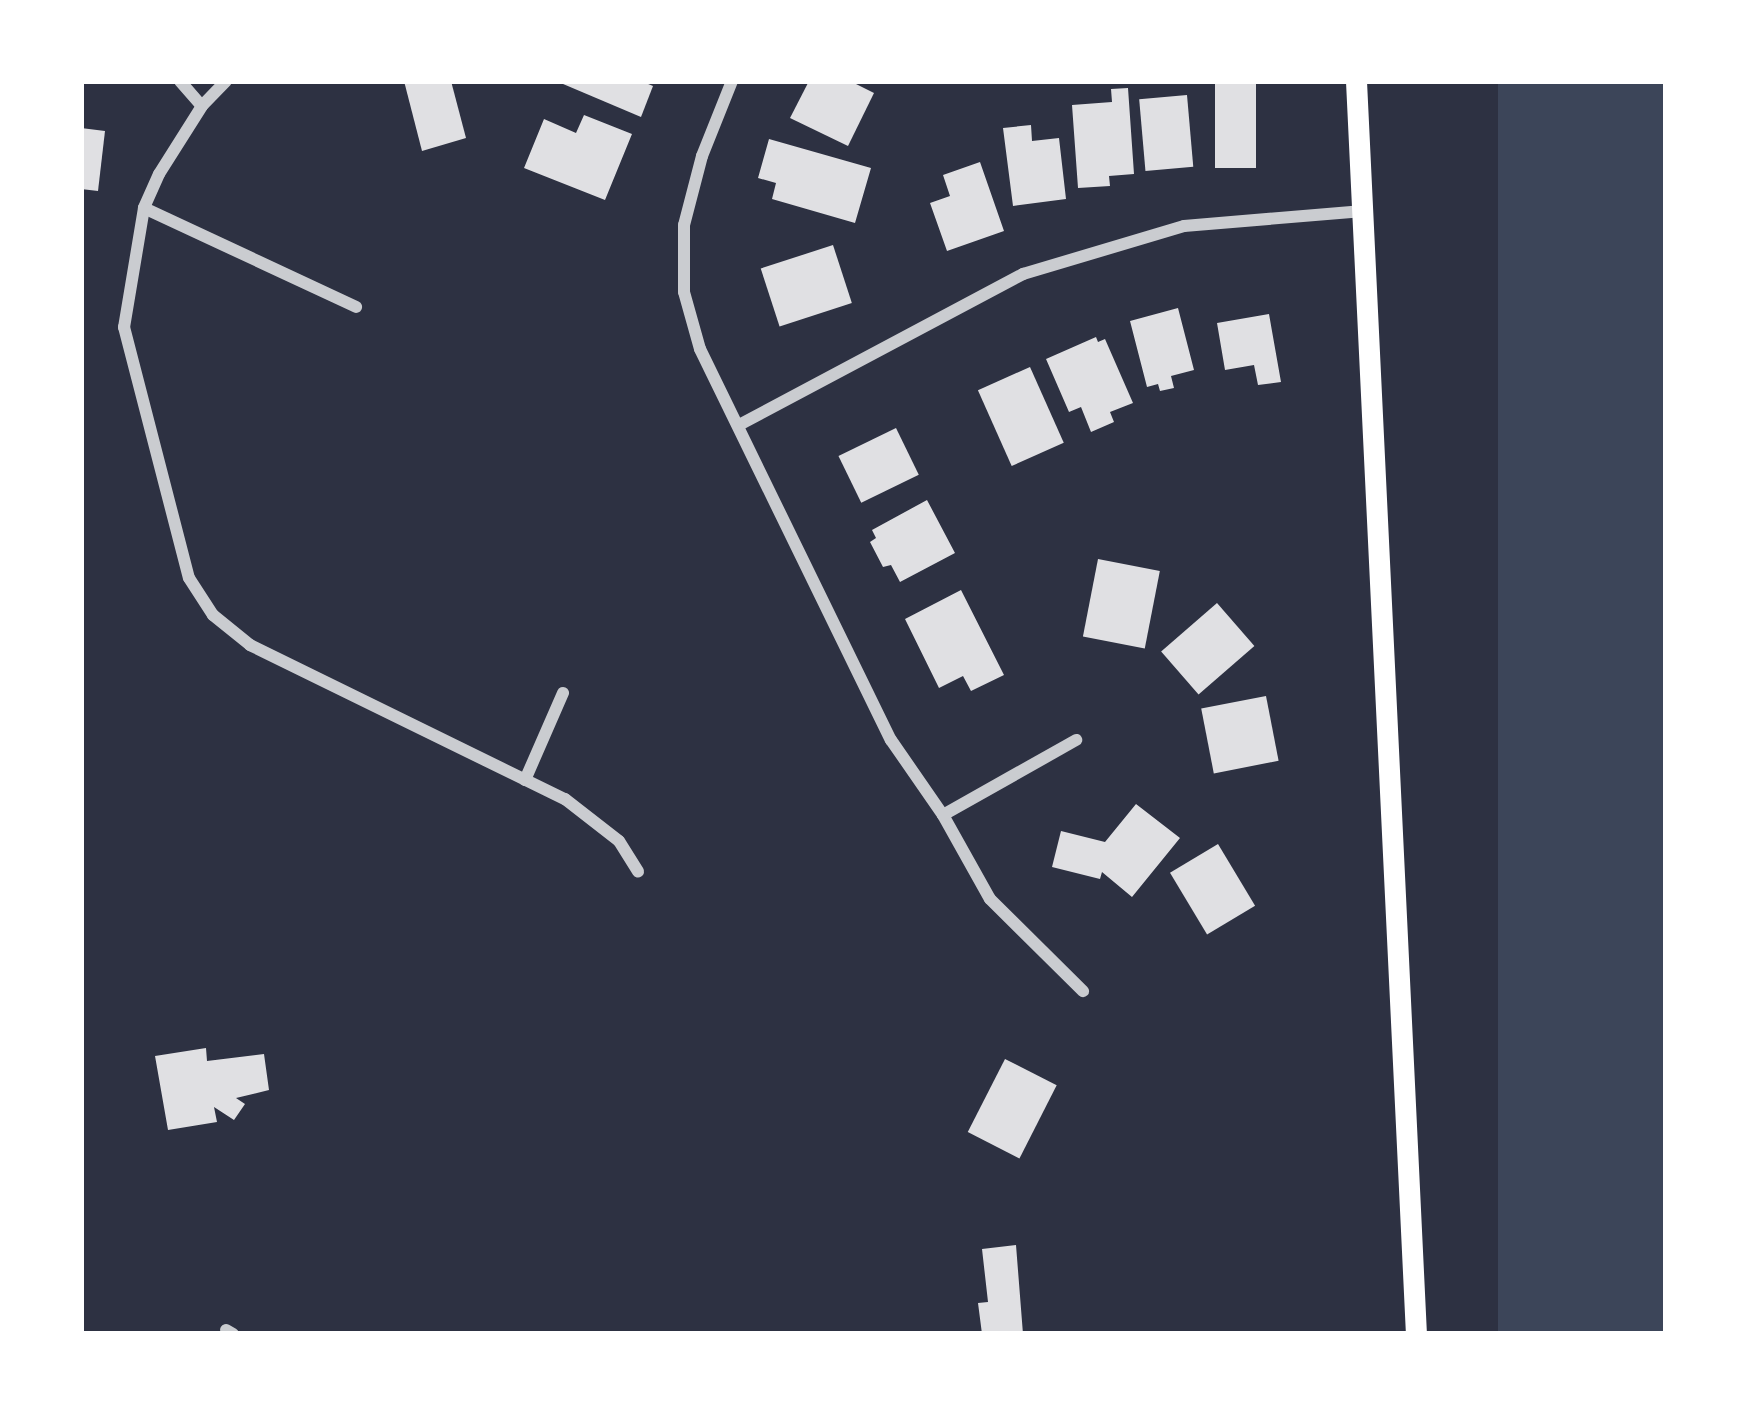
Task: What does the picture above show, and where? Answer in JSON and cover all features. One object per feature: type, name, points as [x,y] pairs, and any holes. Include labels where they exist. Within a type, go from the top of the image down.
[{"type":"main road","points":[[1356,81],[1416,1334]]},
{"type":"street","points":[[179,81],[202,106]]},
{"type":"street","points":[[226,81],[202,106],[159,174],[145,208],[124,327],[189,578],[213,615],[250,645],[593,816],[619,841],[638,871]]},
{"type":"street","points":[[732,81],[703,156],[684,225],[684,292],[700,349],[892,740],[943,815],[990,899],[1083,991]]},
{"type":"street","points":[[145,208],[356,307]]},
{"type":"street","points":[[739,425],[1023,274],[1184,226],[1363,212]]},
{"type":"street","points":[[525,780],[563,693]]},
{"type":"street","points":[[943,815],[1076,740]]},
{"type":"shaded area","points":[[1498,81],[1666,81],[1666,1334],[1498,1334]]},
{"type":"building","points":[[404,81],[451,81],[466,138],[422,151]]},
{"type":"building","points":[[556,81],[641,81],[653,86],[641,117]]},
{"type":"building","points":[[809,81],[850,81],[874,93],[848,146],[790,118]]},
{"type":"building","points":[[1215,81],[1256,81],[1256,168],[1215,168]]},
{"type":"building","points":[[1128,88],[1134,174],[1109,176],[1110,186],[1078,188],[1072,105],[1112,102],[1111,89]]},
{"type":"building","points":[[1187,95],[1193,167],[1145,171],[1139,99]]},
{"type":"building","points":[[584,115],[632,134],[605,200],[524,168],[544,119],[576,133]]},
{"type":"building","points":[[1031,125],[1032,141],[1059,138],[1066,199],[1013,206],[1003,128]]},
{"type":"building","points":[[81,128],[105,131],[98,191],[81,189]]},
{"type":"building","points":[[769,139],[871,168],[855,223],[772,199],[776,183],[758,178]]},
{"type":"building","points":[[980,162],[1004,231],[947,251],[930,203],[950,196],[943,175]]},
{"type":"building","points":[[833,245],[852,303],[780,326],[761,268]]},
{"type":"building","points":[[1178,308],[1194,370],[1171,376],[1174,388],[1160,391],[1158,384],[1147,387],[1130,321]]},
{"type":"building","points":[[1269,314],[1281,382],[1258,385],[1254,365],[1225,370],[1217,323]]},
{"type":"building","points":[[1096,337],[1098,342],[1105,339],[1133,403],[1110,412],[1114,422],[1091,432],[1081,407],[1069,412],[1046,359]]},
{"type":"building","points":[[1030,367],[1064,443],[1012,466],[978,390]]},
{"type":"building","points":[[896,428],[919,475],[861,503],[838,456]]},
{"type":"building","points":[[927,500],[955,553],[900,582],[891,565],[883,567],[870,542],[876,538],[872,530]]},
{"type":"building","points":[[1098,559],[1160,571],[1145,649],[1083,637]]},
{"type":"building","points":[[961,590],[1004,675],[971,691],[963,676],[939,688],[905,619]]},
{"type":"building","points":[[1217,603],[1254,646],[1199,695],[1161,652]]},
{"type":"building","points":[[1266,696],[1279,761],[1214,773],[1201,709]]},
{"type":"building","points":[[1136,804],[1180,838],[1132,897],[1102,872],[1100,879],[1052,867],[1061,831],[1105,842]]},
{"type":"building","points":[[1218,844],[1255,906],[1207,935],[1170,873]]},
{"type":"building","points":[[206,1048],[207,1061],[264,1054],[269,1090],[236,1098],[245,1104],[234,1120],[214,1107],[217,1122],[168,1130],[155,1056]]},
{"type":"building","points":[[1005,1059],[1057,1085],[1019,1158],[968,1132]]},
{"type":"building","points":[[1016,1245],[1023,1334],[982,1334],[978,1303],[988,1302],[982,1249]]}]
